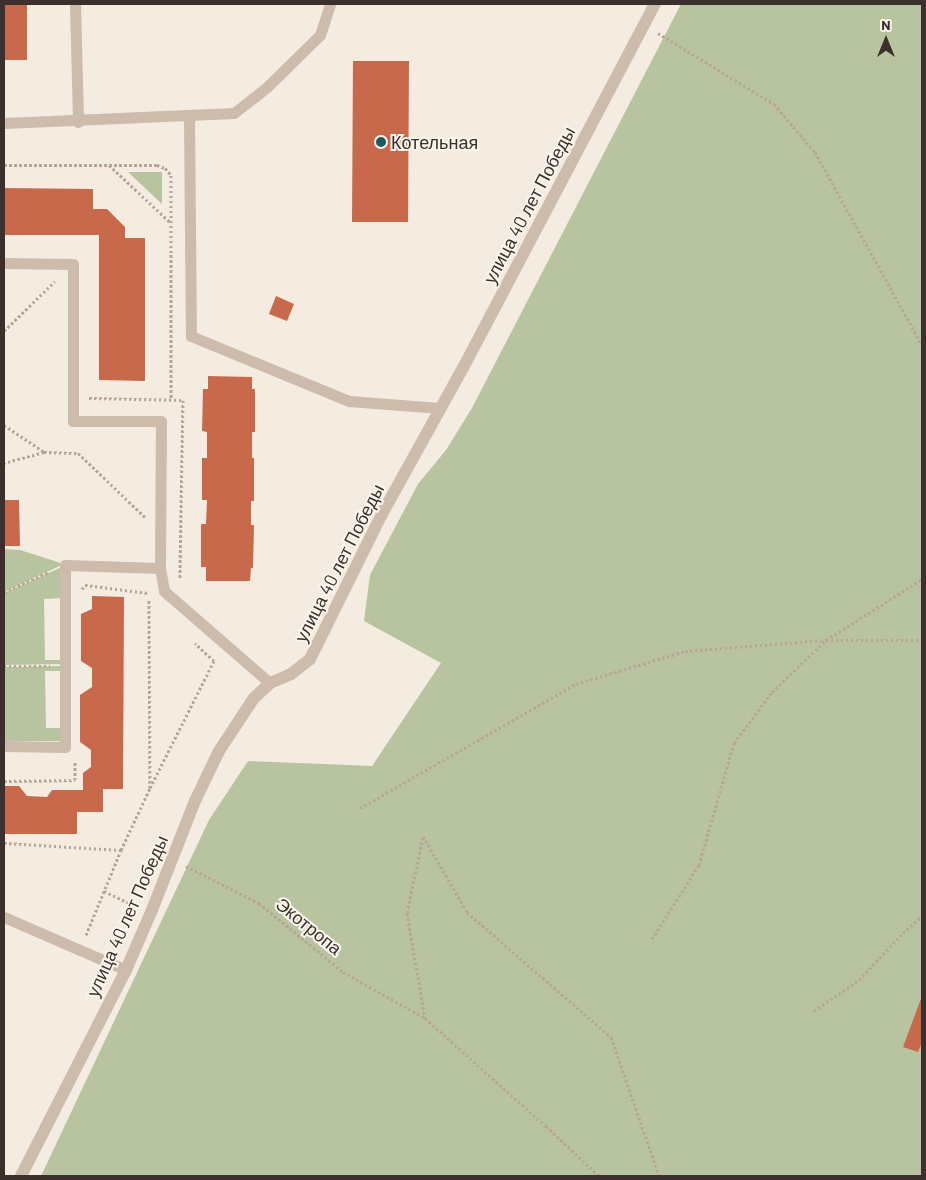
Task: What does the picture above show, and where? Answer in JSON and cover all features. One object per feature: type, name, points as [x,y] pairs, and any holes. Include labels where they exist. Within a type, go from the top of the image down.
[{"type":"street","name":"улица 40 лет Победы","points":[[21,1176],[126,970],[173,860],[195,801],[219,751],[254,698],[270,683],[291,674],[310,659],[382,514],[655,4]]},
{"type":"lane","points":[[75,4],[78,122]]},
{"type":"lane","points":[[4,123],[78,122],[234,114],[267,88],[320,35],[330,4]]},
{"type":"lane","points":[[189,116],[191,336],[349,401],[440,408]]},
{"type":"lane","points":[[4,263],[73,264],[73,421],[161,422],[160,568],[164,591],[270,683]]},
{"type":"lane","points":[[4,746],[65,747],[65,565],[160,568]]},
{"type":"lane","points":[[4,917],[81,948],[126,970]]},
{"type":"path","points":[[645,24],[774,104],[815,152],[922,345]]},
{"type":"path","points":[[4,165],[157,165],[165,168],[171,175],[171,400],[183,400],[181,566],[178,605]]},
{"type":"path","points":[[109,165],[171,223]]},
{"type":"path","points":[[4,331],[73,264]]},
{"type":"path","points":[[4,425],[44,452]]},
{"type":"path","points":[[4,463],[44,452],[78,453],[160,532]]},
{"type":"path","points":[[4,592],[65,565]]},
{"type":"path","points":[[652,938],[699,865],[734,743],[772,692],[826,640],[922,579]]},
{"type":"path","points":[[76,595],[85,585],[149,593]]},
{"type":"path","points":[[149,593],[154,601]]},
{"type":"path","points":[[149,593],[150,788]]},
{"type":"path","points":[[81,948],[121,850],[214,661],[189,637]]},
{"type":"path","points":[[360,808],[576,684],[685,651],[826,640],[922,640]]},
{"type":"path","points":[[4,666],[65,665]]},
{"type":"path","points":[[4,781],[75,780],[75,752]]},
{"type":"path","points":[[425,1018],[407,913],[423,836],[467,912],[611,1037],[659,1176]]},
{"type":"path","points":[[4,843],[121,850]]},
{"type":"path","name":"Экотропа","points":[[173,860],[259,903],[344,972],[425,1018],[599,1176]]},
{"type":"path","points":[[104,891],[151,913]]},
{"type":"path","points":[[814,1011],[859,980],[903,933],[922,916]]},
{"type":"green space","points":[[681,4],[922,4],[922,1176],[41,1176],[209,820],[248,761],[372,766],[441,663],[364,621],[370,575],[418,484],[446,450],[472,408]]},
{"type":"green space","points":[[128,172],[162,172],[162,204]]},
{"type":"green space","points":[[4,549],[20,550],[64,564],[4,592]]},
{"type":"green space","points":[[64,566],[64,598],[44,599],[45,660],[64,660],[64,664],[4,665],[4,593]]},
{"type":"green space","points":[[65,666],[65,671],[45,671],[46,728],[63,728],[64,741],[4,741],[4,667]]},
{"type":"building","points":[[4,4],[27,4],[27,60],[4,60]]},
{"type":"building","name":"Котельная","points":[[353,61],[409,61],[408,222],[352,222]]},
{"type":"building","points":[[4,188],[93,189],[93,209],[107,209],[125,227],[125,238],[145,238],[145,381],[99,380],[99,235],[4,235]]},
{"type":"building","points":[[276,296],[294,304],[287,321],[269,314]]},
{"type":"building","points":[[208,376],[252,377],[252,389],[255,389],[255,432],[252,432],[254,501],[251,501],[251,525],[254,525],[253,568],[251,568],[250,581],[206,581],[206,567],[201,567],[201,524],[206,524],[207,500],[202,500],[202,458],[207,458],[207,432],[202,431],[203,389],[208,389]]},
{"type":"building","points":[[4,500],[19,500],[20,546],[4,546]]},
{"type":"building","points":[[92,596],[124,597],[123,789],[103,789],[103,812],[77,812],[77,834],[4,834],[4,786],[19,786],[27,796],[47,797],[52,790],[83,790],[83,773],[91,767],[91,750],[80,742],[80,695],[92,687],[92,668],[81,661],[81,614],[92,609]]},
{"type":"building","points":[[922,996],[922,1042],[918,1052],[903,1047]]},
{"type":"place","name":"Котельная","points":[[381,142]]}]
